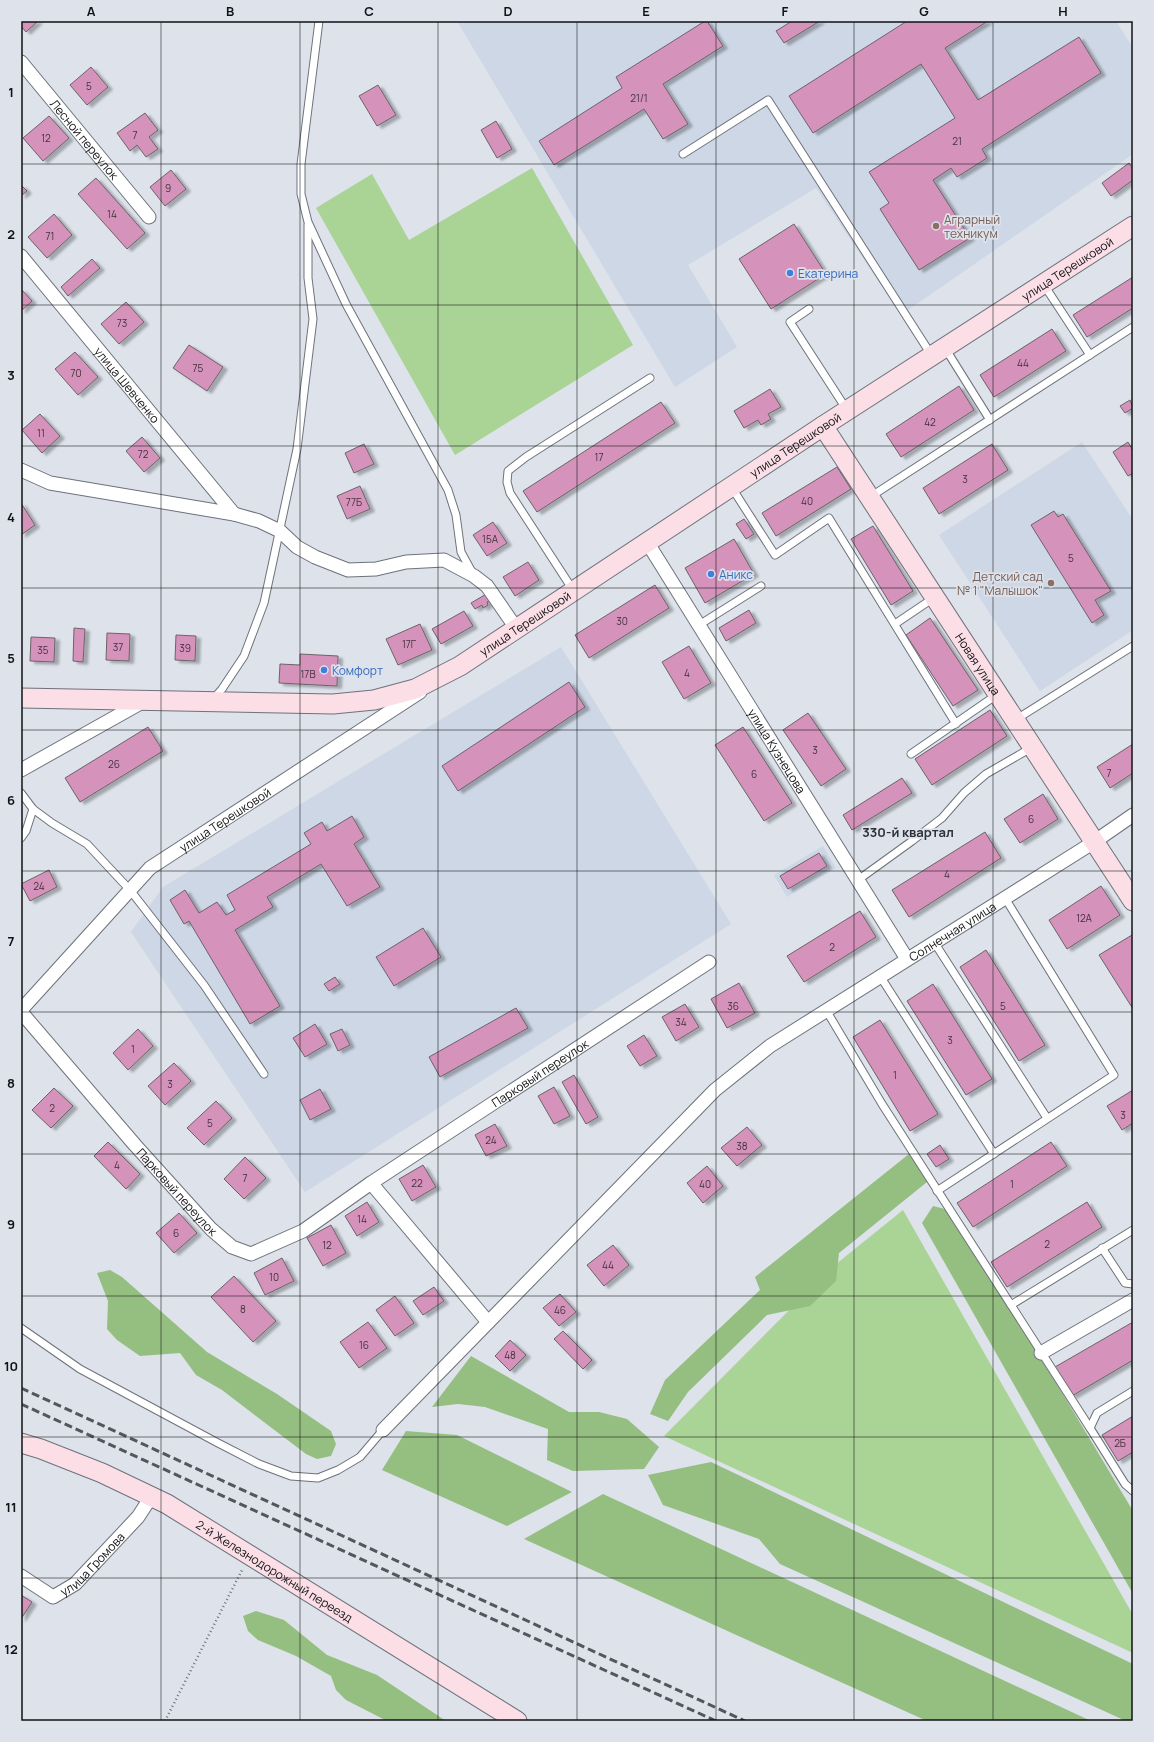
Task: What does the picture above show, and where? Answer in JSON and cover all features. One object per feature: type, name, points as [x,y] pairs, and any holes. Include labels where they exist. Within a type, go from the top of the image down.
[{"type":"main road","name":"улица Терешковой","points":[[21,698],[333,704],[374,700],[415,689],[460,666],[847,410],[1133,226]]},
{"type":"main road","name":"Новая улица","points":[[823,426],[1133,901]]},
{"type":"main road","name":"2-й Железнодорожный переезд","points":[[21,1443],[41,1449],[102,1473],[167,1504],[517,1721]]},
{"type":"street","name":"Лесной переулок","points":[[21,62],[149,217]]},
{"type":"street","name":"улица Шевченко","points":[[21,256],[234,514]]},
{"type":"street","points":[[21,470],[50,483],[234,514],[259,521],[280,531],[297,547],[315,557],[348,570],[376,569],[406,562],[444,560],[474,576],[487,586],[516,628]]},
{"type":"street","name":"улица Кузнецова","points":[[647,542],[907,960]]},
{"type":"street","name":"улица Терешковой","points":[[21,1011],[150,868],[460,666]]},
{"type":"street","name":"улица Терешковой","points":[[21,770],[146,701]]},
{"type":"street","name":"Солнечная улица","points":[[488,1322],[715,1090],[770,1046],[1094,842],[1133,815]]},
{"type":"street","name":"Парковый переулок","points":[[21,1011],[135,1145],[211,1229],[232,1248],[250,1254],[303,1231],[371,1183],[709,962]]},
{"type":"street","points":[[371,1183],[488,1322],[383,1430]]},
{"type":"street","points":[[1041,1353],[1133,1300]]},
{"type":"street","name":"улица Громова","points":[[21,1576],[53,1597],[75,1584],[138,1517],[151,1497]]},
{"type":"lane","points":[[320,21],[301,164],[301,194],[308,222],[346,304],[448,490],[456,515],[460,552],[474,576]]},
{"type":"lane","points":[[683,154],[768,100],[938,352],[990,420]]},
{"type":"lane","points":[[211,702],[222,689],[244,656],[264,603],[297,449],[313,319],[308,278],[308,222]]},
{"type":"lane","points":[[1044,284],[1090,355]]},
{"type":"lane","points":[[809,309],[790,322],[847,410]]},
{"type":"lane","points":[[870,497],[1133,327]]},
{"type":"lane","points":[[573,590],[510,493],[507,482],[508,472],[526,457],[650,378]]},
{"type":"lane","points":[[731,486],[775,555],[829,518],[956,724]]},
{"type":"lane","points":[[699,626],[761,586]]},
{"type":"lane","points":[[895,624],[935,597]]},
{"type":"lane","points":[[1015,720],[1133,646]]},
{"type":"lane","points":[[911,754],[998,694]]},
{"type":"lane","points":[[858,880],[912,842],[942,818],[964,793],[986,774],[1033,747]]},
{"type":"lane","points":[[21,793],[33,809],[52,823],[87,844],[130,890],[204,985],[264,1074]]},
{"type":"lane","points":[[21,838],[26,831],[33,809]]},
{"type":"lane","points":[[937,1191],[1114,1075],[1005,898]]},
{"type":"lane","points":[[934,942],[1047,1118]]},
{"type":"lane","points":[[880,976],[994,1154]]},
{"type":"lane","points":[[826,1010],[882,1104],[937,1191],[1125,1484],[1133,1491]]},
{"type":"lane","points":[[1011,1305],[1133,1230]]},
{"type":"lane","points":[[1102,1248],[1125,1283],[1133,1284]]},
{"type":"lane","points":[[21,1328],[80,1368],[259,1464],[291,1476],[318,1478],[338,1470],[360,1456],[383,1430]]},
{"type":"lane","points":[[1090,1428],[1097,1413],[1133,1391]]},
{"type":"path","points":[[165,1721],[249,1555]]},
{"type":"shaded area","name":"Аграрный техникум","points":[[457,21],[1116,21],[1133,48],[1133,154],[901,315],[816,188],[688,265],[737,347],[675,387]]},
{"type":"shaded area","name":"Детский сад № 1 \"Малышок\"","points":[[1082,442],[1133,520],[1133,630],[1040,691],[939,535]]},
{"type":"shaded area","points":[[561,647],[731,924],[305,1192],[131,932],[163,887]]},
{"type":"shaded area","points":[[823,846],[836,868],[787,897],[774,875]]},
{"type":"green space","points":[[532,168],[633,345],[455,455],[316,208],[372,174],[409,240]]},
{"type":"green space","points":[[914,1150],[932,1178],[839,1253],[836,1281],[810,1306],[767,1315],[688,1392],[668,1421],[650,1414],[665,1380],[760,1290],[755,1277]]},
{"type":"green space","points":[[933,1206],[953,1211],[1133,1511],[1133,1594],[922,1223]]},
{"type":"green space","points":[[903,1210],[1133,1615],[1133,1653],[664,1436],[830,1269]]},
{"type":"green space","points":[[110,1270],[122,1277],[207,1352],[277,1394],[331,1431],[336,1444],[331,1456],[317,1459],[306,1454],[222,1390],[196,1375],[180,1353],[140,1356],[117,1340],[107,1329],[108,1301],[97,1273]]},
{"type":"green space","points":[[471,1356],[569,1412],[599,1412],[627,1419],[659,1447],[644,1469],[573,1471],[547,1460],[548,1429],[485,1407],[458,1404],[432,1407]]},
{"type":"green space","points":[[406,1431],[457,1435],[572,1492],[507,1526],[382,1470]]},
{"type":"green space","points":[[711,1462],[1133,1664],[1133,1721],[1126,1721],[780,1564],[759,1539],[663,1505],[648,1475]]},
{"type":"green space","points":[[603,1494],[1091,1721],[927,1721],[524,1539]]},
{"type":"green space","points":[[256,1611],[284,1620],[327,1655],[377,1675],[446,1721],[387,1721],[346,1700],[336,1690],[331,1676],[296,1656],[258,1640],[248,1631],[243,1616]]},
{"type":"building","points":[[21,21],[38,21],[26,32],[21,26]]},
{"type":"building","points":[[707,21],[723,46],[663,84],[688,124],[663,139],[644,109],[554,165],[539,141],[622,88],[616,77]]},
{"type":"building","points":[[792,21],[820,21],[784,43],[776,31]]},
{"type":"building","points":[[907,21],[988,21],[945,48],[978,100],[1079,37],[1101,73],[982,149],[987,158],[957,177],[951,168],[933,180],[970,238],[919,270],[880,209],[889,203],[869,172],[955,118],[921,64],[813,133],[789,96]]},
{"type":"building","points":[[91,67],[108,87],[87,105],[70,85]]},
{"type":"building","points":[[378,85],[396,115],[377,126],[359,96]]},
{"type":"building","points":[[145,113],[158,130],[149,137],[158,149],[146,157],[137,145],[130,151],[117,133]]},
{"type":"building","points":[[49,116],[69,138],[43,161],[23,138]]},
{"type":"building","points":[[496,121],[512,149],[497,158],[481,130]]},
{"type":"building","points":[[1129,163],[1133,169],[1133,180],[1111,196],[1102,183]]},
{"type":"building","points":[[171,170],[186,189],[165,206],[150,187]]},
{"type":"building","points":[[96,178],[145,233],[127,249],[78,194]]},
{"type":"building","points":[[21,185],[27,191],[21,196]]},
{"type":"building","points":[[54,214],[72,235],[47,258],[28,237]]},
{"type":"building","points":[[794,224],[826,274],[771,309],[739,259]]},
{"type":"building","points":[[92,259],[100,268],[68,296],[61,287]]},
{"type":"building","points":[[1133,277],[1133,308],[1087,337],[1073,315]]},
{"type":"building","points":[[21,289],[32,301],[21,311]]},
{"type":"building","points":[[126,302],[144,322],[119,344],[101,324]]},
{"type":"building","points":[[1052,329],[1066,351],[994,397],[980,375]]},
{"type":"building","points":[[189,345],[223,367],[207,391],[173,368]]},
{"type":"building","points":[[75,352],[98,377],[78,395],[55,369]]},
{"type":"building","points":[[959,386],[974,410],[901,457],[886,434]]},
{"type":"building","points":[[770,389],[781,407],[768,414],[771,419],[761,425],[758,420],[744,428],[734,411]]},
{"type":"building","points":[[1130,400],[1133,408],[1125,413],[1120,406]]},
{"type":"building","points":[[661,402],[675,423],[537,512],[523,491]]},
{"type":"building","points":[[40,414],[60,436],[42,453],[22,430]]},
{"type":"building","points":[[142,437],[160,458],[144,472],[126,451]]},
{"type":"building","points":[[1128,442],[1133,451],[1133,473],[1128,476],[1113,452]]},
{"type":"building","points":[[364,444],[374,464],[354,473],[345,453]]},
{"type":"building","points":[[992,444],[1008,470],[939,514],[923,488]]},
{"type":"building","points":[[837,467],[851,489],[776,536],[762,513]]},
{"type":"building","points":[[360,486],[370,509],[347,519],[337,496]]},
{"type":"building","points":[[21,503],[35,525],[21,535]]},
{"type":"building","points":[[1054,511],[1058,517],[1063,514],[1111,591],[1095,600],[1104,615],[1092,623],[1031,525]]},
{"type":"building","points":[[744,519],[754,534],[746,539],[736,524]]},
{"type":"building","points":[[493,522],[507,543],[487,556],[473,535]]},
{"type":"building","points":[[873,526],[913,591],[891,605],[851,539]]},
{"type":"building","points":[[734,539],[754,574],[705,603],[685,568]]},
{"type":"building","points":[[528,562],[539,580],[515,596],[503,577]]},
{"type":"building","points":[[655,585],[669,608],[589,658],[575,635]]},
{"type":"building","points":[[488,593],[492,599],[487,602],[488,605],[483,608],[482,605],[475,609],[471,603]]},
{"type":"building","points":[[749,610],[756,623],[726,641],[719,628]]},
{"type":"building","points":[[464,611],[473,626],[441,644],[432,629]]},
{"type":"building","points":[[930,618],[978,690],[953,706],[906,635]]},
{"type":"building","points":[[420,624],[432,650],[398,665],[386,639]]},
{"type":"building","points":[[74,628],[85,629],[83,662],[73,661]]},
{"type":"building","points":[[107,633],[130,634],[129,661],[106,660]]},
{"type":"building","points":[[176,635],[196,636],[195,661],[175,660]]},
{"type":"building","points":[[31,637],[55,638],[54,662],[30,661]]},
{"type":"building","points":[[689,646],[711,683],[684,699],[662,662]]},
{"type":"building","points":[[300,654],[338,656],[337,686],[279,683],[280,664],[300,665]]},
{"type":"building","points":[[569,682],[585,707],[458,791],[442,766]]},
{"type":"building","points":[[990,710],[1007,736],[932,785],[915,759]]},
{"type":"building","points":[[808,713],[846,769],[821,786],[783,730]]},
{"type":"building","points":[[148,727],[163,751],[80,802],[65,778]]},
{"type":"building","points":[[743,727],[792,803],[764,821],[715,745]]},
{"type":"building","points":[[1133,744],[1133,773],[1110,788],[1097,767]]},
{"type":"building","points":[[902,778],[912,793],[852,830],[843,815]]},
{"type":"building","points":[[1043,794],[1058,819],[1020,843],[1004,819]]},
{"type":"building","points":[[352,816],[364,837],[354,844],[380,887],[347,906],[321,864],[267,897],[273,907],[235,930],[280,1006],[250,1024],[189,921],[184,924],[170,900],[185,890],[199,913],[217,902],[226,915],[235,910],[227,895],[311,844],[304,833],[322,822],[327,831]]},
{"type":"building","points":[[985,832],[1001,858],[909,917],[892,890]]},
{"type":"building","points":[[819,853],[827,866],[788,889],[780,876]]},
{"type":"building","points":[[49,870],[57,887],[30,901],[21,884]]},
{"type":"building","points":[[1101,886],[1120,915],[1067,949],[1049,920]]},
{"type":"building","points":[[860,911],[876,937],[804,982],[787,956]]},
{"type":"building","points":[[423,928],[441,957],[394,986],[376,957]]},
{"type":"building","points":[[1133,935],[1133,1009],[1099,955]]},
{"type":"building","points":[[986,950],[1045,1045],[1019,1061],[960,967]]},
{"type":"building","points":[[335,977],[340,984],[329,991],[324,984]]},
{"type":"building","points":[[739,983],[755,1013],[727,1028],[711,999]]},
{"type":"building","points":[[933,984],[992,1079],[966,1095],[907,1001]]},
{"type":"building","points":[[685,1004],[699,1027],[676,1041],[662,1017]]},
{"type":"building","points":[[516,1008],[528,1028],[440,1077],[429,1057]]},
{"type":"building","points":[[880,1020],[938,1114],[910,1131],[853,1037]]},
{"type":"building","points":[[315,1024],[327,1044],[305,1057],[293,1038]]},
{"type":"building","points":[[138,1029],[153,1046],[128,1070],[113,1053]]},
{"type":"building","points":[[342,1029],[350,1045],[338,1051],[330,1034]]},
{"type":"building","points":[[644,1035],[657,1056],[640,1066],[627,1046]]},
{"type":"building","points":[[174,1063],[191,1081],[165,1105],[148,1086]]},
{"type":"building","points":[[574,1075],[598,1117],[586,1124],[562,1082]]},
{"type":"building","points":[[554,1087],[570,1116],[554,1124],[538,1096]]},
{"type":"building","points":[[54,1088],[73,1106],[51,1128],[32,1110]]},
{"type":"building","points":[[320,1089],[331,1109],[310,1120],[300,1100]]},
{"type":"building","points":[[1133,1090],[1133,1123],[1122,1130],[1107,1106]]},
{"type":"building","points":[[216,1101],[232,1118],[204,1145],[187,1128]]},
{"type":"building","points":[[495,1124],[507,1146],[486,1156],[475,1135]]},
{"type":"building","points":[[747,1127],[762,1145],[737,1166],[721,1148]]},
{"type":"building","points":[[108,1142],[140,1174],[126,1189],[94,1156]]},
{"type":"building","points":[[1051,1142],[1067,1166],[973,1227],[957,1203]]},
{"type":"building","points":[[940,1145],[949,1159],[936,1167],[927,1154]]},
{"type":"building","points":[[245,1157],[266,1178],[244,1199],[224,1179]]},
{"type":"building","points":[[423,1165],[436,1187],[412,1201],[399,1179]]},
{"type":"building","points":[[707,1166],[723,1186],[703,1203],[687,1183]]},
{"type":"building","points":[[367,1202],[379,1222],[357,1236],[345,1216]]},
{"type":"building","points":[[1087,1202],[1102,1227],[1007,1287],[991,1262]]},
{"type":"building","points":[[179,1213],[197,1233],[174,1253],[156,1233]]},
{"type":"building","points":[[331,1225],[346,1253],[323,1266],[307,1238]]},
{"type":"building","points":[[613,1245],[629,1265],[604,1286],[587,1265]]},
{"type":"building","points":[[282,1258],[294,1281],[265,1295],[254,1273]]},
{"type":"building","points":[[234,1276],[276,1321],[253,1342],[211,1297]]},
{"type":"building","points":[[434,1287],[444,1301],[423,1315],[413,1301]]},
{"type":"building","points":[[560,1294],[576,1312],[559,1326],[543,1308]]},
{"type":"building","points":[[395,1296],[414,1323],[395,1336],[376,1310]]},
{"type":"building","points":[[368,1322],[387,1348],[359,1368],[340,1342]]},
{"type":"building","points":[[1133,1322],[1133,1360],[1072,1396],[1055,1367]]},
{"type":"building","points":[[563,1331],[592,1360],[583,1369],[554,1339]]},
{"type":"building","points":[[510,1340],[526,1355],[510,1371],[495,1356]]},
{"type":"building","points":[[1133,1416],[1133,1452],[1118,1461],[1102,1435]]},
{"type":"building","points":[[21,1595],[32,1602],[21,1619]]},
{"type":"railway","points":[[21,1388],[745,1721]]},
{"type":"railway","points":[[21,1404],[716,1721]]},
{"type":"place","name":"Аграрный техникум","points":[[936,226]]},
{"type":"place","name":"Екатерина","points":[[790,273]]},
{"type":"place","name":"Аникс","points":[[711,574]]},
{"type":"place","name":"Детский сад № 1 \"Малышок\"","points":[[1051,583]]},
{"type":"place","name":"Комфорт","points":[[324,670]]},
{"type":"district","name":"330-й квартал","points":[[908,832]]}]
